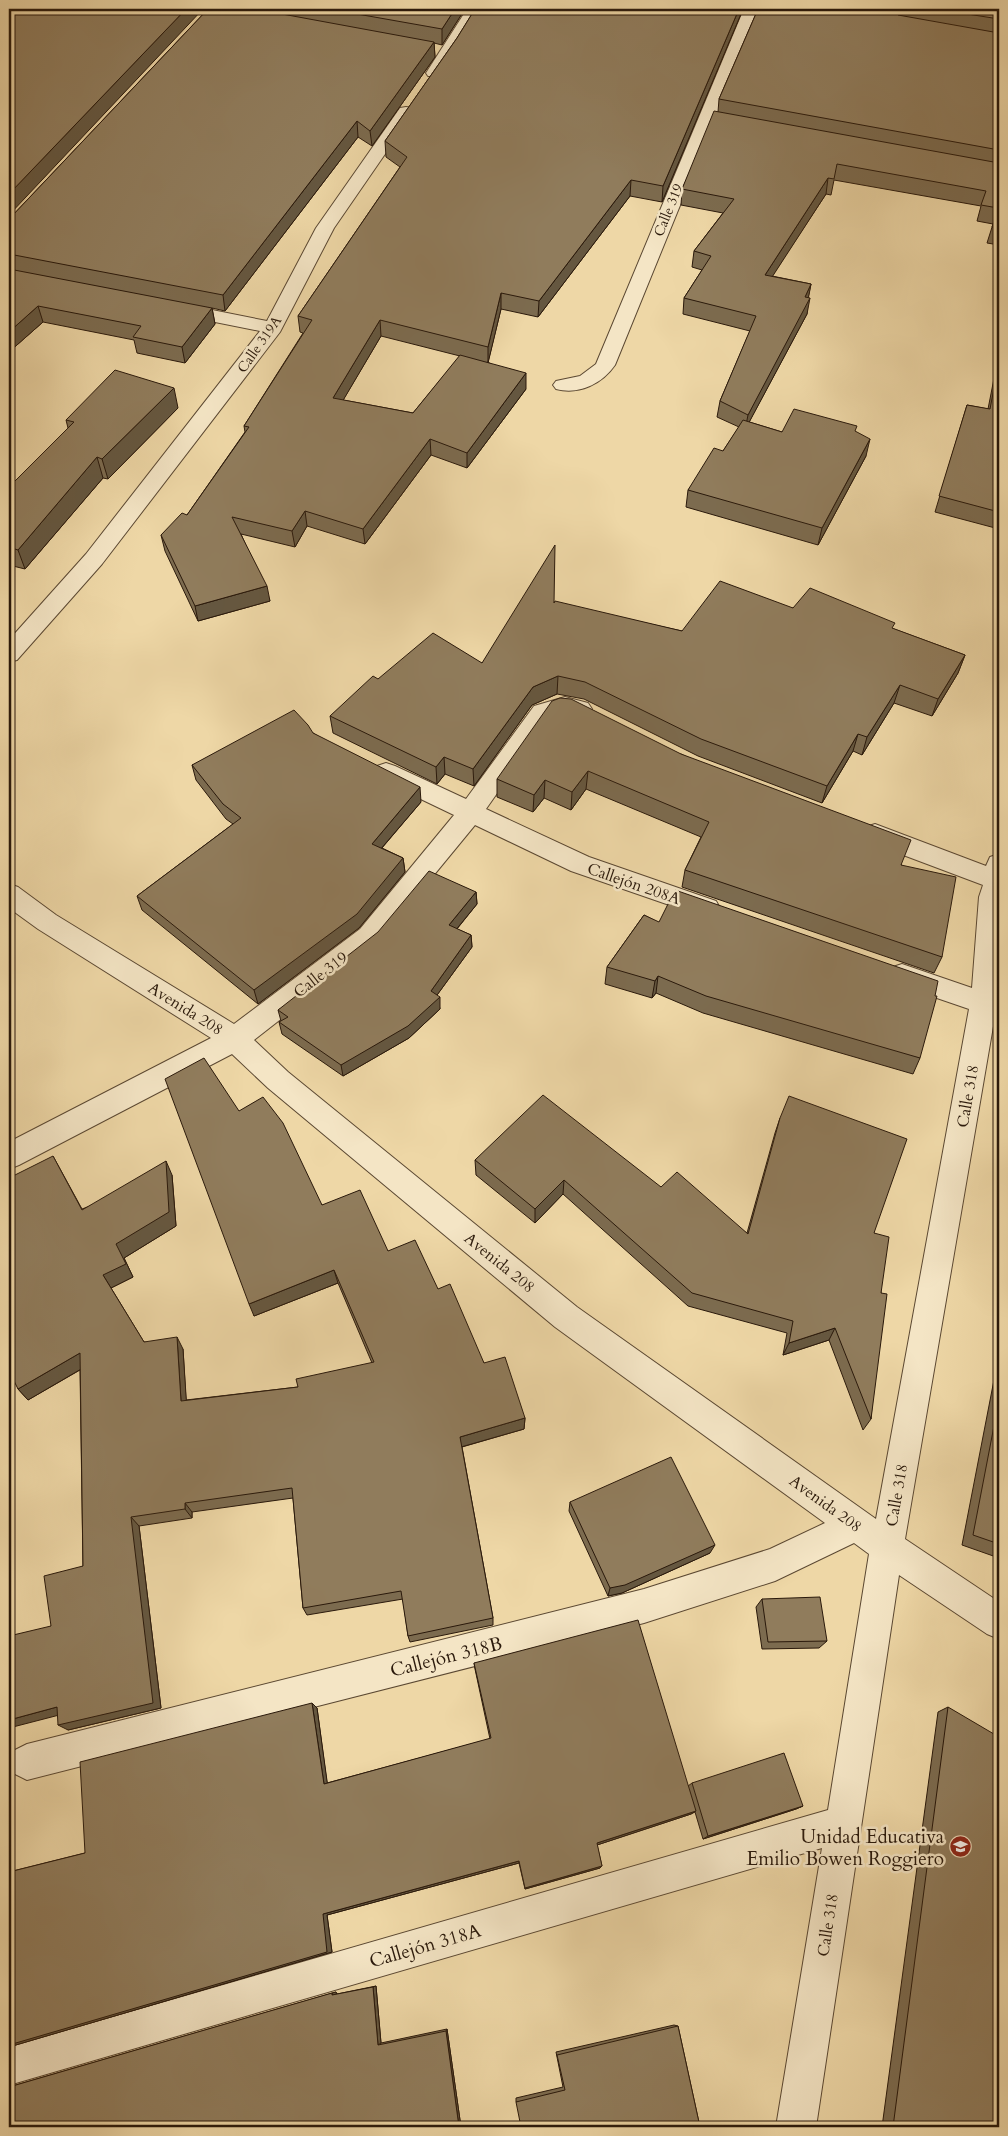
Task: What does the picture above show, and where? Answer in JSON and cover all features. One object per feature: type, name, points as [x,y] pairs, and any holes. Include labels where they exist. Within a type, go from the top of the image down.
[{"type":"street","points":[[426,85],[448,53],[474,9]]},
{"type":"street","name":"Calle 319","points":[[563,385],[580,384],[597,376],[605,365],[752,9]]},
{"type":"street","points":[[429,49],[448,53]]},
{"type":"street","name":"Calle 319A","points":[[9,654],[94,559],[273,328],[325,228],[414,101]]},
{"type":"street","points":[[705,119],[724,123]]},
{"type":"street","points":[[156,305],[273,328]]},
{"type":"street","name":"Calle 319","points":[[9,1156],[235,1039],[369,936],[470,813],[542,712],[557,706],[575,707],[601,720]]},
{"type":"street","name":"Callejón 208A","points":[[369,763],[580,864],[727,915]]},
{"type":"street","points":[[852,826],[998,872]]},
{"type":"street","name":"Calle 318","points":[[796,2127],[842,1824],[887,1547],[984,1003],[992,897],[998,872]]},
{"type":"street","name":"Avenida 208","points":[[9,894],[47,922],[235,1039],[278,1080],[566,1317],[887,1547],[999,1622]]},
{"type":"street","points":[[883,968],[984,1003]]},
{"type":"street","name":"Callejón 318B","points":[[27,1762],[644,1606],[776,1564],[856,1524]]},
{"type":"street","name":"Callejón 318A","points":[[9,2066],[842,1824]]},
{"type":"building","points":[[9,9],[186,9],[9,194]]},
{"type":"building","points":[[208,9],[255,9],[434,42],[370,131],[357,121],[223,295],[9,254],[9,217]]},
{"type":"building","points":[[329,9],[455,9],[442,29]]},
{"type":"building","points":[[475,9],[739,9],[663,186],[631,180],[539,301],[501,293],[488,347],[380,320],[333,398],[413,413],[460,355],[526,373],[467,453],[430,439],[363,529],[305,511],[292,531],[232,517],[267,586],[195,606],[161,535],[182,513],[187,515],[249,427],[244,426],[312,320],[298,316],[407,157],[385,141]]},
{"type":"building","points":[[758,9],[895,9],[898,15],[999,33],[999,150],[719,99]]},
{"type":"building","points":[[936,9],[999,9],[999,19]]},
{"type":"building","points":[[714,111],[999,163],[999,229],[992,227],[998,208],[981,205],[986,191],[837,164],[834,179],[828,178],[765,275],[811,284],[805,297],[810,298],[748,415],[720,401],[756,316],[684,298],[711,256],[694,251],[734,199],[682,189]]},
{"type":"building","points":[[9,269],[212,308],[182,347],[133,337],[141,326],[38,306],[9,332]]},
{"type":"building","points":[[999,362],[999,512],[939,496],[967,405],[990,409]]},
{"type":"building","points":[[115,370],[174,388],[102,459],[97,457],[18,550],[9,547],[9,487],[74,422],[66,420]]},
{"type":"building","points":[[794,409],[857,426],[855,431],[870,439],[822,528],[688,490],[714,448],[723,451],[743,420],[782,432]]},
{"type":"building","points":[[555,545],[554,603],[555,601],[682,631],[720,581],[793,608],[810,588],[895,623],[892,628],[965,655],[938,699],[900,685],[867,737],[858,734],[827,786],[701,739],[585,682],[558,676],[533,687],[473,769],[444,757],[436,767],[330,716],[373,676],[378,679],[433,633],[482,663]]},
{"type":"building","points":[[560,698],[571,699],[681,754],[911,840],[901,865],[956,877],[942,957],[685,870],[709,822],[588,771],[572,792],[545,780],[534,795],[497,779],[552,701]]},
{"type":"building","points":[[294,710],[313,733],[420,787],[372,844],[403,858],[357,914],[254,990],[137,896],[241,818],[223,804],[192,765]]},
{"type":"building","points":[[429,871],[476,892],[449,925],[471,935],[431,991],[440,997],[408,1026],[341,1065],[279,1022],[288,1017],[278,1010],[378,932]]},
{"type":"building","points":[[675,890],[938,981],[935,996],[937,996],[920,1058],[706,996],[658,976],[655,981],[607,967],[644,915],[659,922]]},
{"type":"building","points":[[204,1058],[239,1111],[263,1097],[283,1123],[322,1205],[360,1190],[388,1251],[415,1240],[438,1289],[450,1284],[484,1363],[505,1357],[525,1418],[460,1437],[493,1618],[408,1636],[401,1591],[303,1608],[292,1488],[185,1503],[185,1509],[131,1517],[153,1703],[58,1725],[57,1707],[9,1720],[9,1636],[51,1626],[44,1576],[83,1566],[80,1353],[18,1389],[9,1371],[9,1178],[53,1156],[82,1210],[166,1161],[169,1212],[116,1244],[126,1264],[103,1275],[144,1342],[177,1337],[181,1401],[298,1387],[296,1379],[374,1362],[334,1270],[249,1304],[165,1079]]},
{"type":"building","points":[[543,1095],[661,1187],[677,1172],[748,1234],[780,1118],[789,1096],[907,1139],[874,1233],[889,1237],[881,1293],[887,1294],[871,1419],[835,1328],[789,1343],[793,1321],[692,1293],[564,1180],[535,1209],[475,1160]]},
{"type":"building","points":[[999,1400],[999,1544],[973,1535]]},
{"type":"building","points":[[671,1457],[715,1545],[625,1585],[610,1588],[570,1502]]},
{"type":"building","points":[[820,1597],[827,1641],[768,1642],[762,1599]]},
{"type":"building","points":[[638,1620],[696,1811],[597,1843],[602,1866],[525,1888],[519,1861],[323,1914],[327,1952],[9,2045],[9,1872],[85,1853],[80,1762],[312,1703],[324,1784],[491,1738],[474,1663]]},
{"type":"building","name":"Unidad Educativa Emilio Bowen Roggiero","points":[[948,1707],[999,1737],[999,2127],[893,2127]]},
{"type":"building","points":[[784,1753],[803,1806],[708,1836],[692,1783]]},
{"type":"building","points":[[373,1987],[378,2045],[446,2031],[459,2127],[9,2127],[9,2087],[332,1993],[332,1995]]},
{"type":"building","points":[[678,2026],[700,2127],[521,2127],[516,2102],[565,2090],[557,2055]]},
{"type":"place","name":"Unidad Educativa Emilio Bowen Roggiero","points":[[960,1847]]}]
